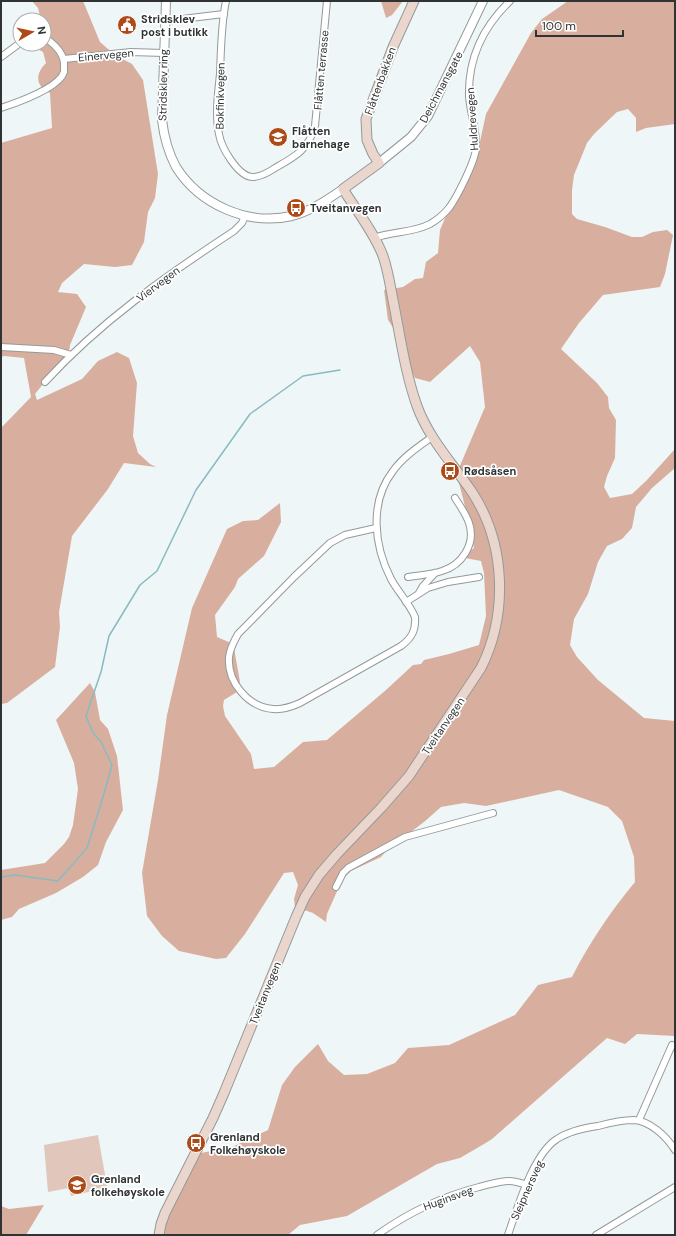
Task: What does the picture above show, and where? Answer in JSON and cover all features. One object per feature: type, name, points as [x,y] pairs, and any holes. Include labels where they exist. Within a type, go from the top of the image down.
[{"type":"main road","name":"Flåttenbakken","points":[[379,163],[367,140],[366,120],[393,47],[414,1]]},
{"type":"main road","name":"Deichmansgate","points":[[343,189],[379,163]]},
{"type":"main road","name":"Tveitanvegen","points":[[160,1235],[161,1224],[165,1213],[213,1118],[305,897],[329,862],[381,808],[409,776],[475,677],[484,661],[491,645],[497,618],[500,593],[498,561],[487,519],[473,493],[432,437],[421,416],[413,394],[386,264],[374,238],[343,189]]},
{"type":"street","name":"Stridsklev ring","points":[[166,1],[162,120],[168,148],[176,166],[187,181],[208,199],[222,207],[246,216],[269,219],[294,216],[321,203],[343,189]]},
{"type":"street","name":"Bokfinkvegen","points":[[226,1],[218,105],[218,133],[220,141],[237,168],[246,176],[253,177]]},
{"type":"street","name":"Flåtten terrasse","points":[[253,177],[263,175],[302,150],[310,142],[313,135],[327,1]]},
{"type":"street","name":"Deichmansgate","points":[[379,163],[411,137],[428,116],[483,1]]},
{"type":"street","name":"Huldrevegen","points":[[374,238],[384,234],[414,230],[424,226],[438,218],[449,207],[467,172],[476,148],[476,135],[470,96],[470,76],[474,56],[480,40],[490,24],[510,1]]},
{"type":"street","points":[[165,21],[224,14]]},
{"type":"street","points":[[52,43],[60,51],[64,59]]},
{"type":"street","points":[[1,57],[12,49]]},
{"type":"street","name":"Einervegen","points":[[1,108],[32,97],[58,81],[64,72],[64,59],[131,52],[164,53]]},
{"type":"street","name":"Viervegen","points":[[45,382],[71,355],[104,326],[166,276],[234,231],[242,223],[246,216]]},
{"type":"street","points":[[1,347],[54,350],[71,355]]},
{"type":"street","points":[[376,528],[345,535],[330,543],[238,634],[232,645],[229,657],[232,674],[236,685],[245,696],[254,703],[272,709],[289,708],[300,704],[401,646],[408,640],[414,631],[415,617],[391,579],[386,568],[376,528],[376,516],[379,499],[392,472],[412,452],[432,437]]},
{"type":"street","points":[[408,577],[435,573],[453,566],[467,551],[471,533],[469,523],[455,498]]},
{"type":"street","points":[[419,593],[423,586],[435,573]]},
{"type":"street","points":[[406,602],[428,588],[448,582],[479,577]]},
{"type":"street","points":[[336,887],[348,868],[405,837],[493,813]]},
{"type":"street","points":[[672,1045],[639,1120],[661,1133],[675,1150]]},
{"type":"street","name":"Sleipnersveg","points":[[508,1235],[526,1185],[544,1152],[550,1145],[557,1139],[571,1132],[585,1128],[625,1120],[639,1120]]},
{"type":"street","name":"Huginsveg","points":[[377,1235],[412,1212],[448,1196],[488,1184],[506,1181],[526,1185]]},
{"type":"street","points":[[596,1235],[675,1186]]},
{"type":"shaded area","points":[[32,1],[83,1],[100,42],[115,55],[132,64],[143,80],[158,174],[155,198],[148,212],[144,242],[132,265],[115,267],[84,264],[62,283],[58,292],[77,294],[86,307],[70,345],[69,352],[35,394],[37,400],[82,379],[98,361],[117,352],[129,358],[137,383],[133,436],[138,453],[150,464],[156,467],[124,463],[108,489],[72,536],[59,612],[60,627],[55,667],[7,703],[1,704],[1,428],[31,397],[24,358],[1,357],[1,143],[52,128],[50,93],[39,83],[38,75],[46,63],[43,52],[52,52],[52,12],[39,12],[38,8]]},
{"type":"shaded area","points":[[381,1],[403,1],[392,15],[386,18]]},
{"type":"shaded area","points":[[568,1],[675,1],[675,124],[646,128],[636,132],[636,118],[628,109],[617,112],[594,134],[587,143],[574,175],[572,190],[572,214],[577,219],[632,237],[642,237],[653,232],[667,230],[673,235],[665,274],[660,287],[603,295],[579,323],[561,349],[597,383],[608,397],[609,408],[616,420],[615,458],[604,487],[610,498],[632,494],[675,449],[675,468],[652,488],[636,507],[632,528],[622,539],[607,546],[598,562],[588,594],[574,619],[570,645],[577,657],[598,680],[644,718],[675,721],[675,1036],[637,1034],[625,1044],[607,1038],[492,1139],[460,1158],[437,1164],[347,1216],[300,1225],[288,1235],[162,1235],[164,1219],[196,1154],[232,1147],[268,1130],[282,1085],[295,1067],[318,1044],[328,1061],[344,1075],[367,1074],[395,1063],[408,1048],[449,1045],[515,1015],[538,985],[572,977],[601,928],[617,904],[635,882],[634,857],[622,821],[608,807],[559,790],[486,806],[464,803],[441,807],[387,850],[381,857],[351,871],[342,880],[327,914],[326,922],[313,913],[295,907],[294,899],[298,885],[293,872],[284,873],[245,934],[226,958],[216,959],[179,951],[162,936],[147,916],[142,873],[158,780],[167,715],[192,608],[227,529],[243,521],[258,520],[280,503],[281,522],[264,556],[238,579],[235,587],[215,615],[217,637],[231,643],[234,648],[240,682],[237,692],[224,700],[223,706],[225,716],[251,754],[254,769],[274,767],[303,742],[327,740],[413,665],[421,664],[424,660],[479,645],[486,616],[484,573],[481,561],[460,557],[474,548],[459,483],[459,468],[485,407],[480,362],[470,346],[430,382],[415,378],[408,364],[406,347],[388,320],[384,290],[403,287],[415,279],[423,278],[426,262],[438,253],[440,230],[458,188],[476,160],[486,114],[531,33],[542,19]]},
{"type":"shaded area","points":[[90,683],[95,692],[100,720],[108,729],[117,756],[123,810],[106,842],[98,865],[83,877],[56,893],[19,909],[12,917],[1,920],[1,870],[45,863],[69,837],[73,825],[78,789],[74,763],[56,720]]},
{"type":"shaded area","points":[[98,1135],[107,1186],[71,1196],[69,1188],[48,1192],[44,1145]]},
{"type":"shaded area","points":[[44,1205],[26,1235],[1,1235],[1,1206],[9,1209]]},
{"type":"waterway","points":[[1,877],[15,875],[58,881],[87,848],[112,765],[101,742],[93,733],[86,716],[101,672],[109,636],[140,585],[157,571],[196,490],[250,414],[303,376],[340,370]]},
{"type":"place","name":"Stridsklev post i butikk","points":[[127,25]]},
{"type":"place","name":"Flåtten barnehage","points":[[278,137]]},
{"type":"place","name":"Tveitanvegen","points":[[296,208]]},
{"type":"place","name":"Rødsåsen","points":[[450,471]]},
{"type":"place","name":"Grenland Folkehøyskole","points":[[196,1143]]},
{"type":"place","name":"Grenland folkehøyskole","points":[[77,1185]]}]
